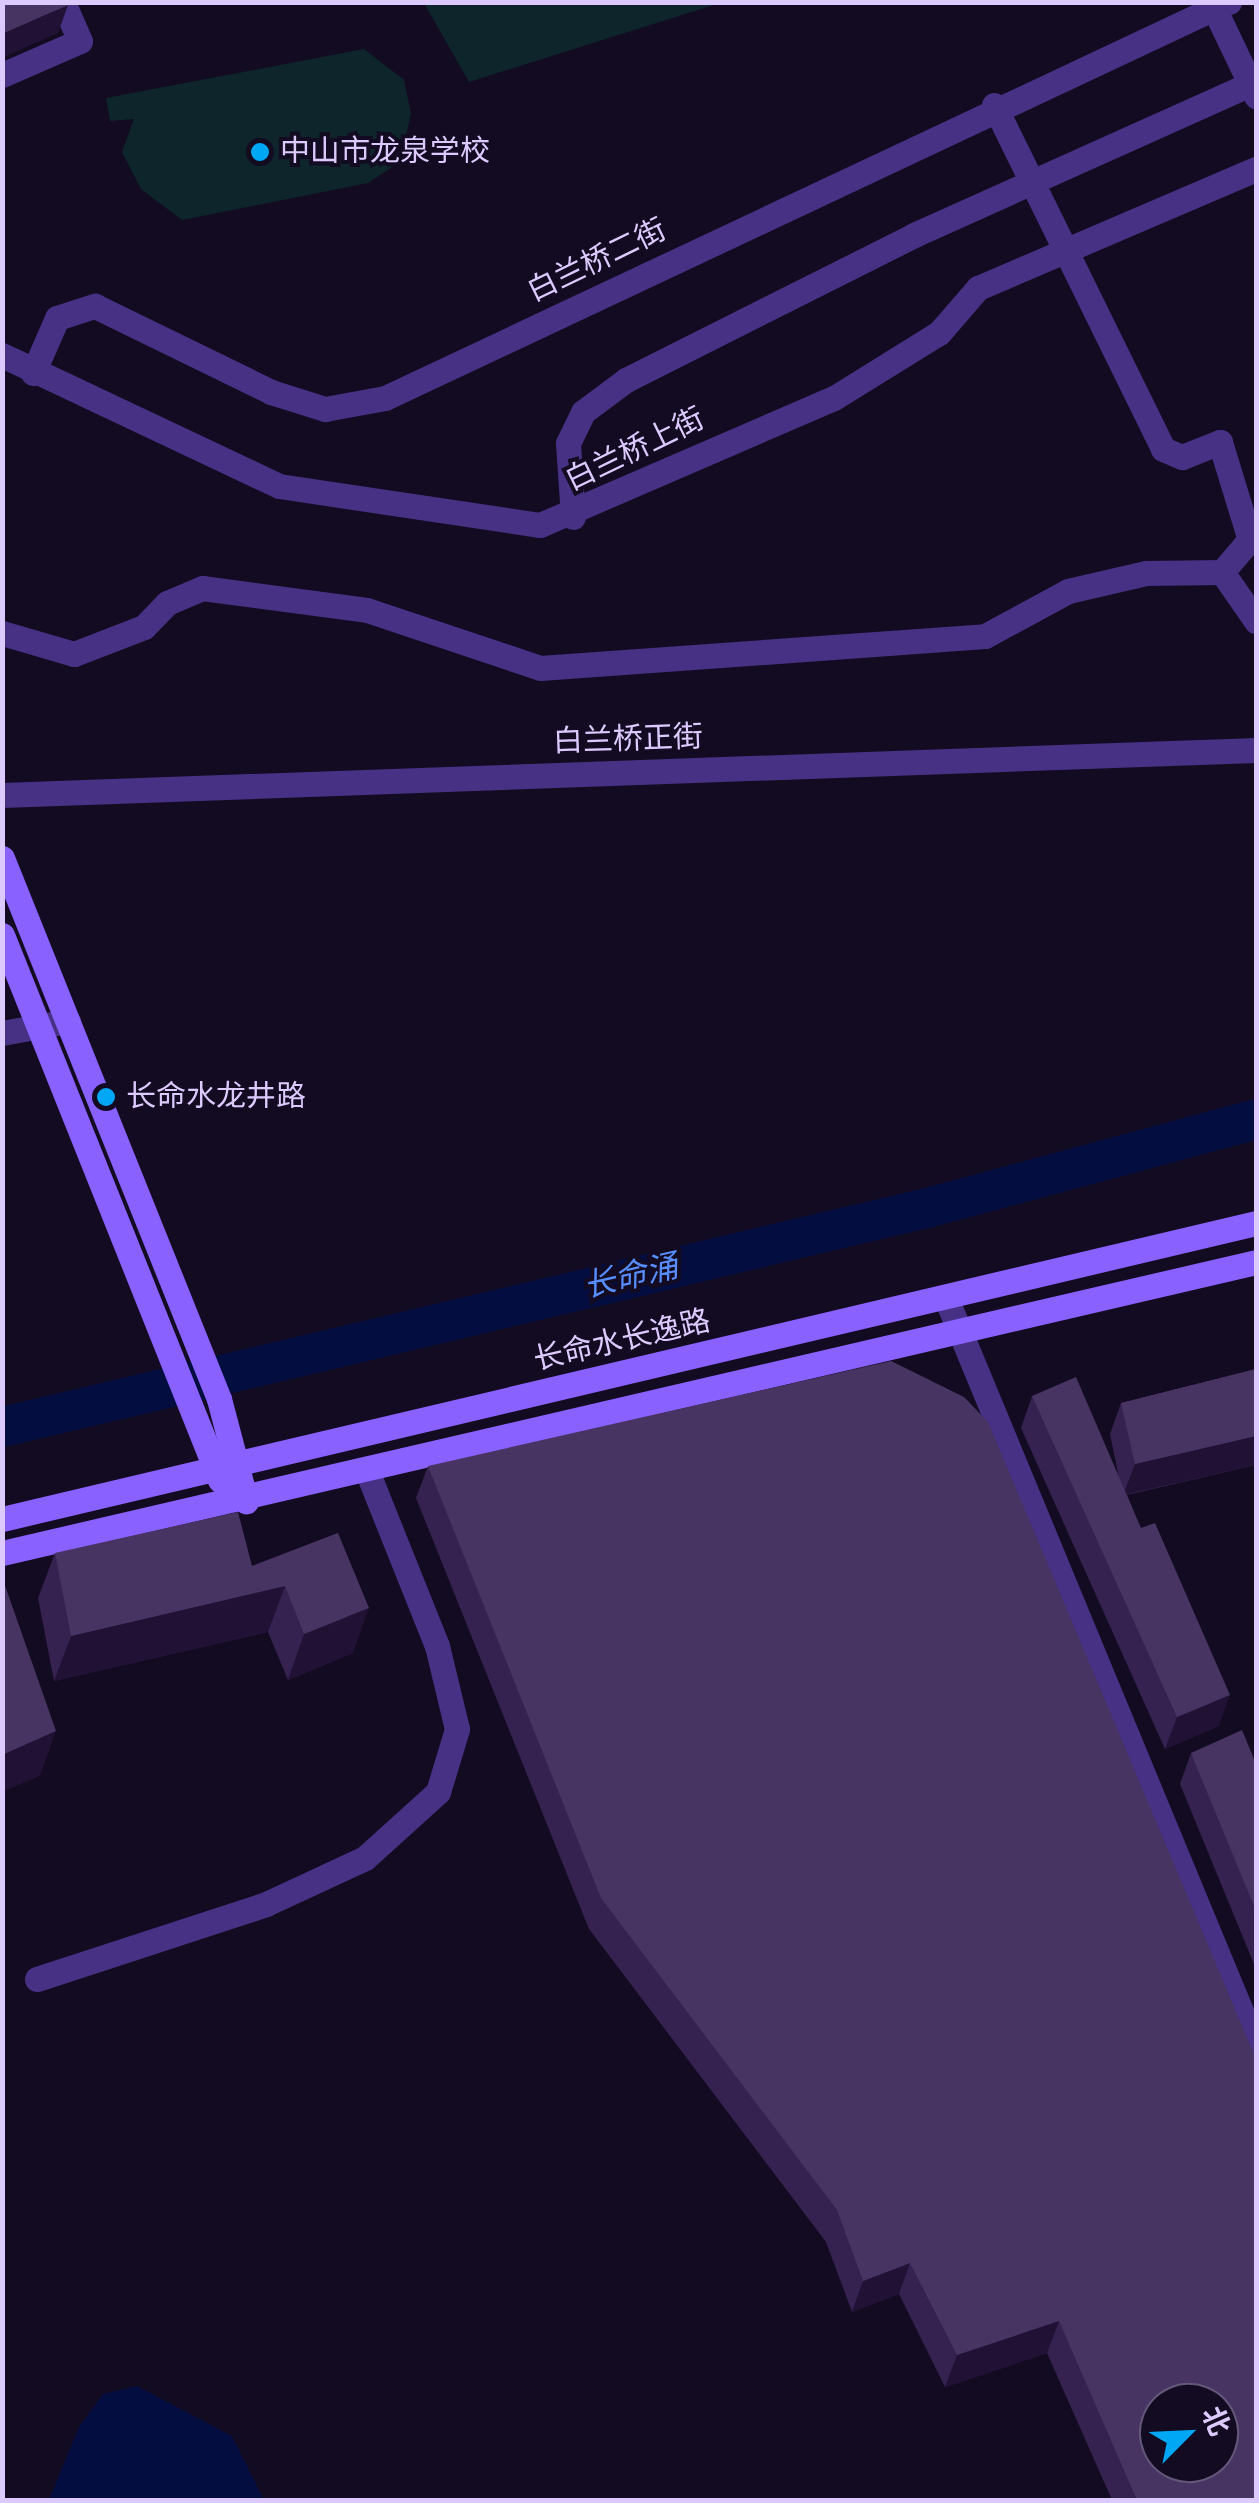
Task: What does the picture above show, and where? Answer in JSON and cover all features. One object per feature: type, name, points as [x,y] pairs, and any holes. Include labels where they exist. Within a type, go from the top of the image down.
[{"type":"street","points":[[2,75],[80,42],[63,2]]},
{"type":"street","points":[[573,516],[568,443],[583,412],[626,380],[1031,181],[1254,87],[1221,6]]},
{"type":"street","name":"白兰桥二街","points":[[34,373],[57,318],[96,306],[271,392],[325,408],[385,398],[994,105],[1221,6]]},
{"type":"street","points":[[2,633],[74,654],[144,628],[167,603],[202,588],[267,591],[319,609],[367,610],[540,668],[985,636],[1068,591],[1146,574],[1222,572],[1253,534],[1220,442],[1182,457],[1164,449],[994,105]]},
{"type":"street","name":"白兰桥上街","points":[[2,356],[279,486],[540,526],[573,516],[834,398],[938,334],[978,288],[1067,254],[1256,169]]},
{"type":"street","points":[[1222,572],[1256,620]]},
{"type":"street","name":"白兰桥正街","points":[[2,795],[1256,750]]},
{"type":"street","points":[[2,858],[219,1399],[242,1464],[244,1501]]},
{"type":"street","points":[[2,935],[167,1346],[210,1469],[244,1501]]},
{"type":"street","points":[[2,1033],[68,1021]]},
{"type":"street","name":"长命水长逸路","points":[[2,1519],[1256,1222]]},
{"type":"street","points":[[2,1554],[956,1337],[1256,1262]]},
{"type":"street","points":[[946,1298],[956,1337],[1249,2009],[1256,2046]]},
{"type":"street","points":[[38,1979],[266,1904],[365,1858],[438,1792],[457,1729],[437,1646],[367,1471]]},
{"type":"green space","points":[[424,3],[720,3],[469,82]]},
{"type":"green space","points":[[364,49],[404,80],[411,114],[400,162],[368,183],[182,220],[141,189],[122,152],[134,119],[110,121],[106,98]]},
{"type":"shaded area","points":[[137,2386],[232,2436],[264,2500],[49,2500],[79,2427],[103,2394]]},
{"type":"building","points":[[2,2],[67,2],[68,5],[2,34]]},
{"type":"building","points":[[891,1361],[964,1397],[988,1422],[1256,2059],[1256,2500],[1137,2500],[1059,2321],[957,2355],[910,2263],[863,2281],[837,2210],[601,1898],[428,1466]]},
{"type":"building","points":[[1256,1369],[1256,1436],[1135,1464],[1121,1403]]},
{"type":"building","points":[[1076,1377],[1141,1528],[1155,1523],[1230,1695],[1177,1717],[1032,1396]]},
{"type":"building","points":[[238,1512],[252,1566],[338,1533],[369,1608],[304,1634],[285,1586],[71,1636],[55,1553]]},
{"type":"building","points":[[2,1577],[56,1731],[2,1755]]},
{"type":"building","points":[[1242,1730],[1256,1764],[1256,1911],[1191,1753]]},
{"type":"waterway","name":"长命涌","points":[[2,1427],[927,1208],[1256,1119]]},
{"type":"place","name":"中山市龙泉学校","points":[[260,152]]},
{"type":"place","name":"长命水龙井路","points":[[106,1097]]}]
